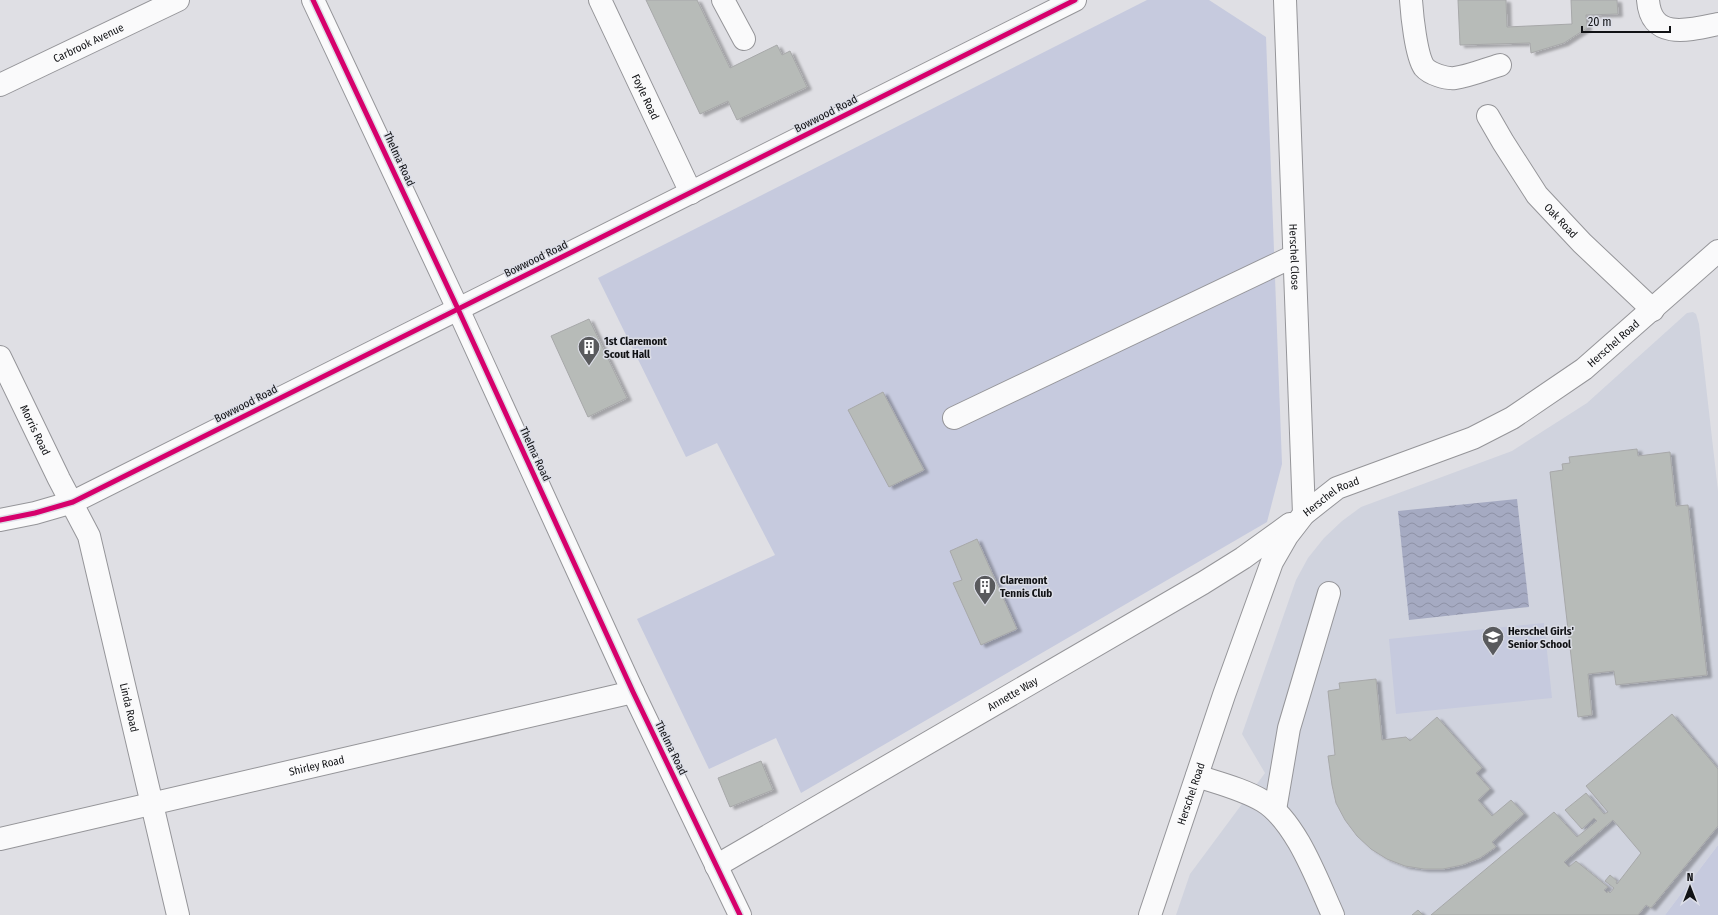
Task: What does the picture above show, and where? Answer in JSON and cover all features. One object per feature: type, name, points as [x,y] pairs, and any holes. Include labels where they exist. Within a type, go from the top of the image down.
[{"type":"street","name":"Carbrook Avenue","points":[[0,85],[178,0]]},
{"type":"street","name":"Thelma Road","points":[[312,0],[458,309],[633,692],[740,915]]},
{"type":"street","name":"Foyle Road","points":[[600,0],[691,193]]},
{"type":"street","points":[[723,0],[744,39]]},
{"type":"street","name":"Bowwood Road","points":[[0,520],[35,513],[73,502],[1075,0]]},
{"type":"street","name":"Herschel Close","points":[[1285,0],[1304,514]]},
{"type":"street","points":[[1411,0],[1418,48],[1424,66],[1433,74],[1454,78],[1500,65]]},
{"type":"street","points":[[1648,0],[1652,18],[1660,27],[1673,30],[1718,24]]},
{"type":"street","name":"Oak Road","points":[[1488,116],[1537,195],[1582,243],[1653,310]]},
{"type":"street","name":"Herschel Road","points":[[1150,915],[1272,562],[1287,536],[1304,514],[1337,488],[1473,438],[1512,418],[1584,369],[1653,310],[1718,251]]},
{"type":"street","points":[[954,418],[1294,256]]},
{"type":"street","name":"Morris Road","points":[[0,357],[59,479],[73,502]]},
{"type":"street","name":"Linda Road","points":[[73,502],[89,536],[178,915]]},
{"type":"street","name":"Annette Way","points":[[716,866],[1203,582],[1243,558],[1304,514]]},
{"type":"street","points":[[1275,810],[1289,728],[1329,593]]},
{"type":"street","name":"Shirley Road","points":[[0,839],[633,692]]},
{"type":"street","points":[[1197,776],[1250,794],[1275,810],[1286,822],[1295,836],[1333,915]]},
{"type":"shaded area","points":[[1147,0],[1209,0],[1266,37],[1282,464],[1267,522],[801,793],[776,738],[709,769],[637,619],[775,555],[717,443],[686,457],[598,278]]},
{"type":"shaded area","name":"Herschel Girls' Senior School","points":[[1693,312],[1696,314],[1699,324],[1718,491],[1718,845],[1665,915],[1176,915],[1190,874],[1265,773],[1242,734],[1296,580],[1308,558],[1324,538],[1342,521],[1361,507],[1512,451],[1587,403],[1687,313]]},
{"type":"shaded area","points":[[1544,623],[1552,698],[1396,714],[1389,639]]},
{"type":"shaded area","points":[[1718,845],[1718,915],[1665,915]]},
{"type":"water","points":[[1517,499],[1529,607],[1409,620],[1398,511]]},
{"type":"building","points":[[646,0],[697,0],[730,68],[777,45],[782,55],[790,51],[807,87],[737,120],[728,101],[700,114]]},
{"type":"building","points":[[1458,0],[1506,0],[1507,27],[1572,24],[1571,0],[1617,0],[1618,14],[1586,15],[1587,28],[1564,43],[1531,53],[1530,43],[1460,45]]},
{"type":"building","name":"1st Claremont Scout Hall","points":[[589,319],[627,398],[588,417],[551,336]]},
{"type":"building","points":[[883,392],[924,470],[889,487],[848,410]]},
{"type":"building","points":[[1637,449],[1638,456],[1670,452],[1676,506],[1688,505],[1707,675],[1616,685],[1614,671],[1588,674],[1592,715],[1578,717],[1550,472],[1563,470],[1562,464],[1570,463],[1569,457]]},
{"type":"building","name":"Claremont Tennis Club","points":[[977,539],[1017,629],[981,645],[953,583],[962,580],[950,551]]},
{"type":"building","points":[[1376,679],[1382,740],[1406,737],[1410,741],[1437,717],[1482,768],[1476,773],[1490,789],[1478,800],[1492,816],[1511,800],[1524,814],[1492,842],[1496,847],[1480,858],[1462,865],[1443,869],[1424,869],[1405,866],[1387,859],[1371,849],[1357,836],[1345,820],[1336,803],[1328,756],[1335,755],[1328,691],[1340,689],[1339,683]]},
{"type":"building","points":[[1672,714],[1718,769],[1718,826],[1651,908],[1646,905],[1638,915],[1431,915],[1554,812],[1577,837],[1597,821],[1594,818],[1582,829],[1565,810],[1586,793],[1604,814],[1608,812],[1586,786]],"holes":[[[1613,820],[1641,853],[1617,884],[1617,881],[1610,875],[1605,881],[1614,888],[1610,893],[1608,891],[1607,893],[1604,890],[1608,887],[1576,861],[1569,867],[1564,862]]]},
{"type":"building","points":[[761,761],[773,790],[730,807],[718,778]]},
{"type":"building","points":[[1418,910],[1423,915],[1412,915]]},
{"type":"cycle path","points":[[313,0],[458,309],[633,692],[740,915]]},
{"type":"cycle path","points":[[0,520],[35,513],[73,502],[1075,0]]},
{"type":"place","name":"1st Claremont Scout Hall","points":[[589,366]]},
{"type":"place","name":"Claremont Tennis Club","points":[[985,606]]},
{"type":"place","name":"Herschel Girls' Senior School","points":[[1493,656]]}]
